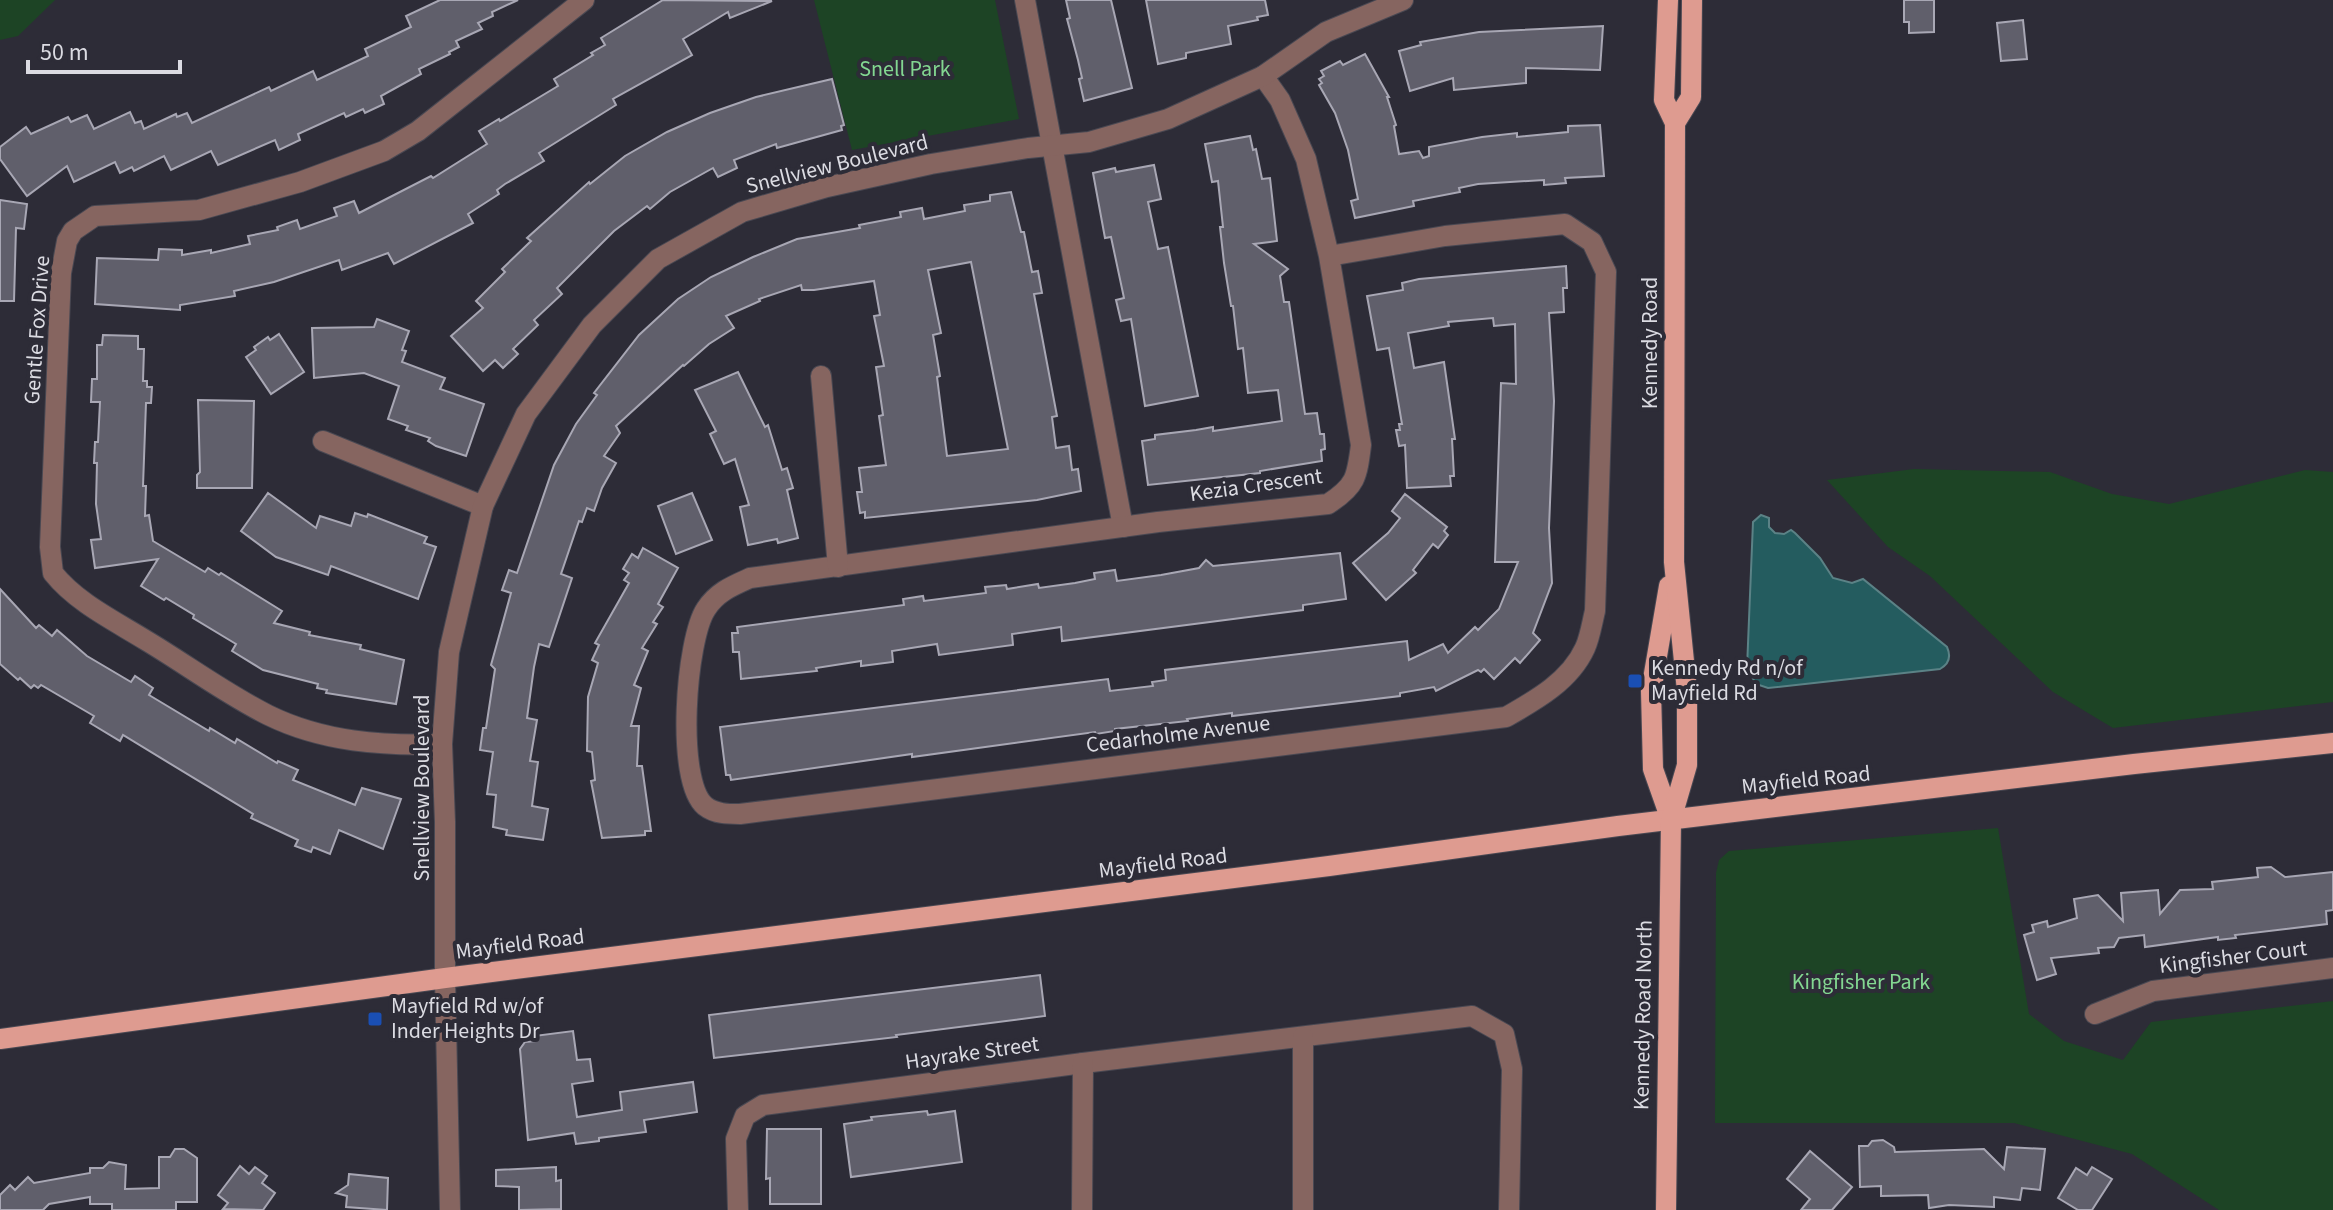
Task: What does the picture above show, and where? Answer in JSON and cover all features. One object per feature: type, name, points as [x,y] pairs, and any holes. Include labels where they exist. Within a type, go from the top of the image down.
[{"type":"main road","name":"Kennedy Road","points":[[1668,0],[1664,100],[1675,123],[1674,562],[1687,691],[1687,765],[1671,820]]},
{"type":"main road","name":"Kennedy Road","points":[[1675,123],[1691,97],[1692,0]]},
{"type":"main road","name":"Kennedy Road","points":[[1671,820],[1653,769],[1651,691],[1674,562]]},
{"type":"main road","name":"Mayfield Road","points":[[0,1039],[445,978],[1671,820],[2333,743]]},
{"type":"main road","name":"Kennedy Road North","points":[[1666,1210],[1671,820]]},
{"type":"street","name":"Gentle Fox Drive","points":[[442,744],[397,746],[343,740],[267,715],[88,605],[53,573],[50,547],[63,262],[67,241],[73,231],[95,216],[199,210],[300,182],[384,151],[418,131],[584,0]]},
{"type":"street","points":[[1025,0],[1123,527]]},
{"type":"street","name":"Snellview Boulevard","points":[[450,1210],[442,744],[449,652],[483,506],[526,414],[592,325],[658,259],[742,212],[827,187],[931,164],[1089,142],[1168,119],[1263,76],[1326,32],[1403,0]]},
{"type":"street","name":"Kezia Crescent","points":[[1123,527],[1328,504],[1346,492],[1357,476],[1361,445],[1329,256],[1306,159],[1280,100],[1263,76]]},
{"type":"street","name":"Cedarholme Avenue","points":[[1123,527],[750,578],[723,589],[704,611],[692,658],[685,710],[690,777],[703,805],[720,813],[740,814],[1506,717],[1541,697],[1564,677],[1585,649],[1595,611],[1606,272],[1592,242],[1565,224],[1458,234],[1329,256]]},
{"type":"street","points":[[821,376],[838,567]]},
{"type":"street","points":[[323,441],[483,506]]},
{"type":"street","name":"Kingfisher Court","points":[[2095,1014],[2153,991],[2333,968]]},
{"type":"street","name":"Hayrake Street","points":[[738,1210],[736,1139],[745,1116],[763,1105],[1472,1016],[1504,1034],[1512,1069],[1509,1210]]},
{"type":"street","points":[[1303,1037],[1303,1210]]},
{"type":"street","points":[[1082,1210],[1083,1063]]},
{"type":"green space","points":[[0,0],[55,0],[18,36],[0,40]]},
{"type":"green space","name":"Snell Park","points":[[814,0],[995,0],[1019,119],[852,150]]},
{"type":"green space","points":[[1914,469],[2050,472],[2112,494],[2169,504],[2305,470],[2333,472],[2333,702],[2113,728],[2053,692],[1930,576],[1888,547],[1827,480]]},
{"type":"green space","name":"Kingfisher Park","points":[[1998,828],[2029,1014],[2064,1041],[2123,1060],[2151,1022],[2333,1001],[2333,1210],[2219,1210],[2132,1154],[2014,1123],[1715,1123],[1716,873],[1719,860],[1729,851]]},
{"type":"shaded area","points":[[1761,515],[1769,518],[1769,527],[1775,533],[1784,534],[1791,530],[1795,533],[1820,558],[1833,578],[1852,583],[1863,579],[1947,647],[1949,657],[1945,665],[1940,669],[1768,688],[1756,684],[1747,668],[1753,522]]},
{"type":"building","points":[[440,0],[518,0],[492,12],[493,16],[478,23],[482,29],[456,41],[459,47],[450,54],[419,69],[421,74],[381,96],[384,104],[365,113],[363,109],[346,117],[344,113],[298,134],[300,140],[279,150],[275,140],[218,165],[211,151],[171,170],[164,156],[134,171],[132,167],[120,173],[115,162],[74,182],[67,166],[27,196],[0,159],[0,147],[26,127],[31,134],[68,117],[71,122],[87,115],[94,129],[130,112],[135,123],[141,121],[144,129],[176,114],[177,117],[187,113],[192,123],[269,87],[271,91],[313,71],[317,80],[368,56],[365,49],[411,27],[406,16]]},
{"type":"building","points":[[663,0],[772,1],[730,18],[728,12],[683,39],[692,55],[613,99],[616,105],[539,153],[544,161],[505,184],[497,190],[499,194],[468,214],[473,223],[394,264],[388,253],[342,270],[339,260],[274,282],[234,291],[235,296],[180,305],[180,310],[95,304],[97,258],[158,260],[159,249],[182,250],[182,255],[211,250],[211,253],[250,244],[248,236],[278,230],[277,227],[297,220],[300,229],[337,216],[334,208],[354,201],[359,213],[431,176],[433,178],[487,144],[479,131],[558,86],[554,79],[605,45],[601,38]]},
{"type":"building","points":[[1066,0],[1111,0],[1132,88],[1084,101]]},
{"type":"building","points":[[1146,0],[1265,0],[1268,15],[1228,26],[1231,44],[1186,53],[1186,58],[1158,64]]},
{"type":"building","points":[[1904,0],[1934,0],[1934,32],[1909,33],[1909,22],[1904,22]]},
{"type":"building","points":[[2023,20],[2027,59],[2001,61],[1997,23]]},
{"type":"building","points":[[1603,26],[1600,70],[1526,68],[1526,83],[1454,90],[1453,78],[1410,91],[1399,51],[1421,45],[1420,42],[1479,32]]},
{"type":"building","points":[[1365,54],[1389,97],[1399,154],[1419,151],[1423,158],[1429,156],[1429,147],[1482,137],[1568,132],[1568,126],[1600,125],[1604,176],[1565,178],[1566,183],[1544,185],[1544,180],[1478,184],[1459,188],[1460,192],[1413,201],[1414,206],[1355,218],[1351,201],[1358,199],[1348,150],[1319,79],[1324,76],[1321,71],[1340,61],[1343,65]]},
{"type":"building","points":[[832,79],[844,125],[841,126],[842,130],[777,148],[776,144],[734,160],[737,168],[718,177],[713,168],[670,192],[650,209],[647,206],[614,231],[557,288],[562,294],[534,320],[538,325],[513,349],[518,354],[503,368],[495,360],[483,371],[451,336],[483,308],[476,301],[505,272],[502,269],[531,241],[527,238],[589,182],[625,156],[667,132],[710,113],[756,97]]},
{"type":"building","points":[[1250,136],[1262,179],[1270,178],[1277,241],[1254,244],[1288,269],[1280,276],[1284,302],[1289,302],[1305,414],[1317,413],[1320,434],[1324,434],[1322,461],[1260,473],[1148,485],[1142,441],[1155,439],[1155,435],[1282,421],[1278,390],[1248,393],[1243,348],[1238,349],[1224,263],[1218,181],[1212,182],[1205,144]]},
{"type":"building","points":[[1154,165],[1161,199],[1148,202],[1158,249],[1168,247],[1198,396],[1145,406],[1131,319],[1121,321],[1116,300],[1124,298],[1111,237],[1105,238],[1093,173]]},
{"type":"building","points":[[1011,192],[1021,232],[1024,232],[1032,272],[1038,271],[1042,293],[1034,294],[1057,416],[1052,417],[1056,448],[1069,446],[1072,470],[1078,469],[1081,491],[1037,500],[865,518],[865,512],[860,513],[857,492],[862,492],[859,468],[886,465],[876,367],[884,366],[874,316],[880,315],[874,281],[814,290],[802,290],[801,285],[759,299],[726,316],[734,328],[683,365],[616,426],[620,433],[604,456],[616,463],[594,511],[587,508],[582,522],[579,521],[561,574],[572,578],[549,647],[539,644],[534,667],[527,718],[537,720],[530,761],[538,762],[532,806],[548,809],[543,840],[506,835],[507,830],[493,827],[496,795],[487,794],[493,752],[480,750],[495,669],[491,665],[511,593],[502,590],[509,570],[517,573],[554,465],[576,424],[597,395],[594,393],[639,335],[678,299],[711,277],[797,239],[860,228],[859,225],[901,217],[900,212],[922,208],[924,219],[965,211],[964,205],[990,201],[990,195]],"holes":[[[971,262],[1008,449],[947,456],[933,335],[941,333],[928,270]]]},
{"type":"building","points":[[0,200],[27,204],[24,229],[16,228],[14,301],[0,301]]},
{"type":"building","points":[[1566,266],[1564,312],[1549,313],[1554,401],[1549,528],[1552,583],[1533,633],[1540,640],[1520,663],[1515,658],[1494,679],[1484,669],[1436,691],[1434,687],[1400,693],[1400,696],[1232,716],[1232,713],[1096,734],[912,757],[912,754],[731,780],[730,775],[726,775],[720,727],[1108,679],[1110,691],[1153,686],[1152,682],[1166,680],[1165,670],[1407,641],[1409,660],[1443,644],[1448,653],[1499,609],[1518,562],[1495,562],[1501,383],[1516,384],[1515,324],[1494,326],[1493,318],[1448,322],[1449,326],[1408,333],[1414,368],[1444,362],[1455,439],[1452,439],[1454,476],[1450,476],[1451,486],[1407,488],[1405,445],[1399,446],[1396,430],[1400,430],[1399,424],[1402,424],[1389,348],[1377,350],[1367,296],[1403,290],[1402,283],[1419,279]]},
{"type":"building","points":[[377,319],[409,331],[402,350],[406,351],[402,362],[445,378],[440,389],[484,404],[466,456],[436,446],[428,441],[430,438],[406,430],[408,426],[388,419],[399,386],[364,373],[314,378],[312,328],[374,327]]},
{"type":"building","points":[[279,334],[304,372],[271,394],[246,357],[268,337],[270,340]]},
{"type":"building","points":[[103,335],[138,336],[138,349],[144,349],[143,381],[147,381],[147,387],[152,387],[151,403],[146,403],[143,486],[146,486],[145,516],[149,515],[153,541],[205,572],[208,568],[219,575],[221,573],[282,611],[274,623],[310,632],[309,635],[361,645],[360,649],[404,660],[396,704],[326,693],[327,690],[317,688],[318,684],[263,670],[232,651],[236,644],[193,618],[194,615],[141,586],[158,559],[95,568],[91,540],[101,539],[96,504],[97,463],[94,463],[100,402],[91,402],[92,379],[97,379],[97,345],[102,345]]},
{"type":"building","points":[[738,372],[765,427],[768,425],[782,470],[787,468],[793,488],[787,490],[798,538],[748,545],[740,507],[749,505],[735,459],[724,464],[710,434],[716,431],[695,390]]},
{"type":"building","points":[[198,400],[254,401],[252,488],[197,488],[200,472]]},
{"type":"building","points":[[268,493],[316,528],[320,516],[351,526],[355,513],[367,517],[368,514],[427,537],[424,543],[436,547],[418,599],[331,566],[328,575],[276,557],[241,531]]},
{"type":"building","points":[[692,493],[712,540],[676,554],[658,506]]},
{"type":"building","points":[[1405,494],[1447,527],[1444,531],[1448,535],[1438,548],[1433,544],[1413,570],[1416,573],[1386,600],[1353,563],[1388,533],[1400,518],[1392,511]]},
{"type":"building","points":[[643,548],[678,568],[658,604],[663,607],[653,622],[657,624],[642,648],[648,651],[634,685],[641,688],[631,726],[639,726],[637,766],[642,766],[651,831],[645,831],[645,835],[602,838],[591,781],[595,780],[592,752],[587,751],[588,697],[598,663],[592,660],[599,645],[595,643],[629,583],[624,580],[629,573],[623,569],[632,554],[638,558]]},
{"type":"building","points":[[1340,553],[1346,599],[1303,605],[1303,610],[1062,641],[1061,627],[1012,634],[1013,645],[939,655],[937,644],[892,651],[893,662],[861,666],[861,661],[816,668],[817,671],[741,679],[739,652],[733,652],[732,633],[738,633],[737,627],[904,605],[903,599],[923,596],[924,601],[986,593],[985,587],[1006,585],[1007,589],[1038,584],[1039,588],[1095,579],[1094,573],[1115,570],[1117,581],[1199,568],[1206,560],[1213,566]]},
{"type":"building","points":[[0,589],[36,628],[39,625],[52,636],[57,630],[87,656],[131,682],[135,676],[153,688],[149,695],[209,731],[210,728],[235,743],[237,739],[277,763],[298,770],[293,780],[355,805],[362,788],[401,799],[383,849],[339,830],[330,854],[313,847],[311,852],[295,846],[298,840],[251,818],[253,814],[123,735],[120,741],[90,723],[94,716],[41,685],[31,688],[20,678],[18,680],[0,664]]},
{"type":"building","points":[[2271,867],[2285,877],[2333,872],[2333,910],[2326,911],[2327,924],[2235,935],[2236,938],[2218,940],[2218,937],[2145,947],[2144,935],[2119,938],[2114,947],[2098,948],[2099,953],[2051,958],[2056,974],[2037,980],[2024,935],[2034,932],[2032,925],[2047,921],[2048,927],[2077,918],[2074,899],[2098,895],[2123,921],[2121,893],[2158,890],[2160,914],[2180,890],[2213,889],[2212,882],[2258,877],[2257,868]]},
{"type":"building","points":[[1040,975],[1045,1016],[714,1058],[709,1015]]},
{"type":"building","points":[[573,1031],[577,1060],[590,1059],[593,1081],[572,1084],[577,1117],[622,1110],[620,1092],[693,1082],[697,1112],[644,1120],[646,1132],[599,1138],[599,1141],[576,1144],[574,1133],[528,1140],[520,1049],[525,1042],[535,1041],[534,1036]]},
{"type":"building","points":[[927,1111],[928,1115],[955,1111],[962,1162],[851,1177],[844,1124],[872,1120],[871,1117]]},
{"type":"building","points":[[767,1129],[821,1129],[821,1204],[770,1204],[770,1178],[766,1179]]},
{"type":"building","points":[[1883,1140],[1894,1147],[1895,1152],[1984,1149],[2004,1169],[2007,1147],[2045,1149],[2040,1190],[2022,1188],[2020,1200],[1994,1197],[1994,1207],[1949,1205],[1929,1208],[1928,1195],[1881,1196],[1881,1186],[1860,1187],[1859,1146]]},
{"type":"building","points":[[175,1149],[184,1149],[197,1158],[197,1202],[176,1202],[176,1210],[112,1210],[112,1204],[90,1204],[90,1197],[49,1204],[43,1210],[0,1210],[0,1195],[10,1185],[15,1190],[28,1177],[34,1183],[90,1173],[90,1168],[103,1168],[109,1162],[126,1165],[125,1189],[159,1188],[159,1157],[170,1157]]},
{"type":"building","points":[[1810,1151],[1852,1187],[1832,1210],[1801,1210],[1810,1199],[1787,1179]]},
{"type":"building","points":[[240,1166],[249,1174],[255,1167],[267,1176],[262,1183],[275,1193],[263,1210],[223,1209],[228,1203],[218,1195]]},
{"type":"building","points":[[556,1167],[556,1181],[561,1180],[561,1209],[519,1210],[519,1187],[496,1186],[496,1170]]},
{"type":"building","points":[[2092,1167],[2112,1179],[2092,1210],[2078,1210],[2058,1198],[2076,1168],[2087,1175]]},
{"type":"building","points":[[349,1174],[388,1178],[387,1210],[346,1207],[347,1196],[336,1193],[348,1185]]},
{"type":"place","name":"Kennedy Rd n/of Mayfield Rd","points":[[1635,681]]},
{"type":"place","name":"Mayfield Rd w/of Inder Heights Dr","points":[[375,1019]]}]
